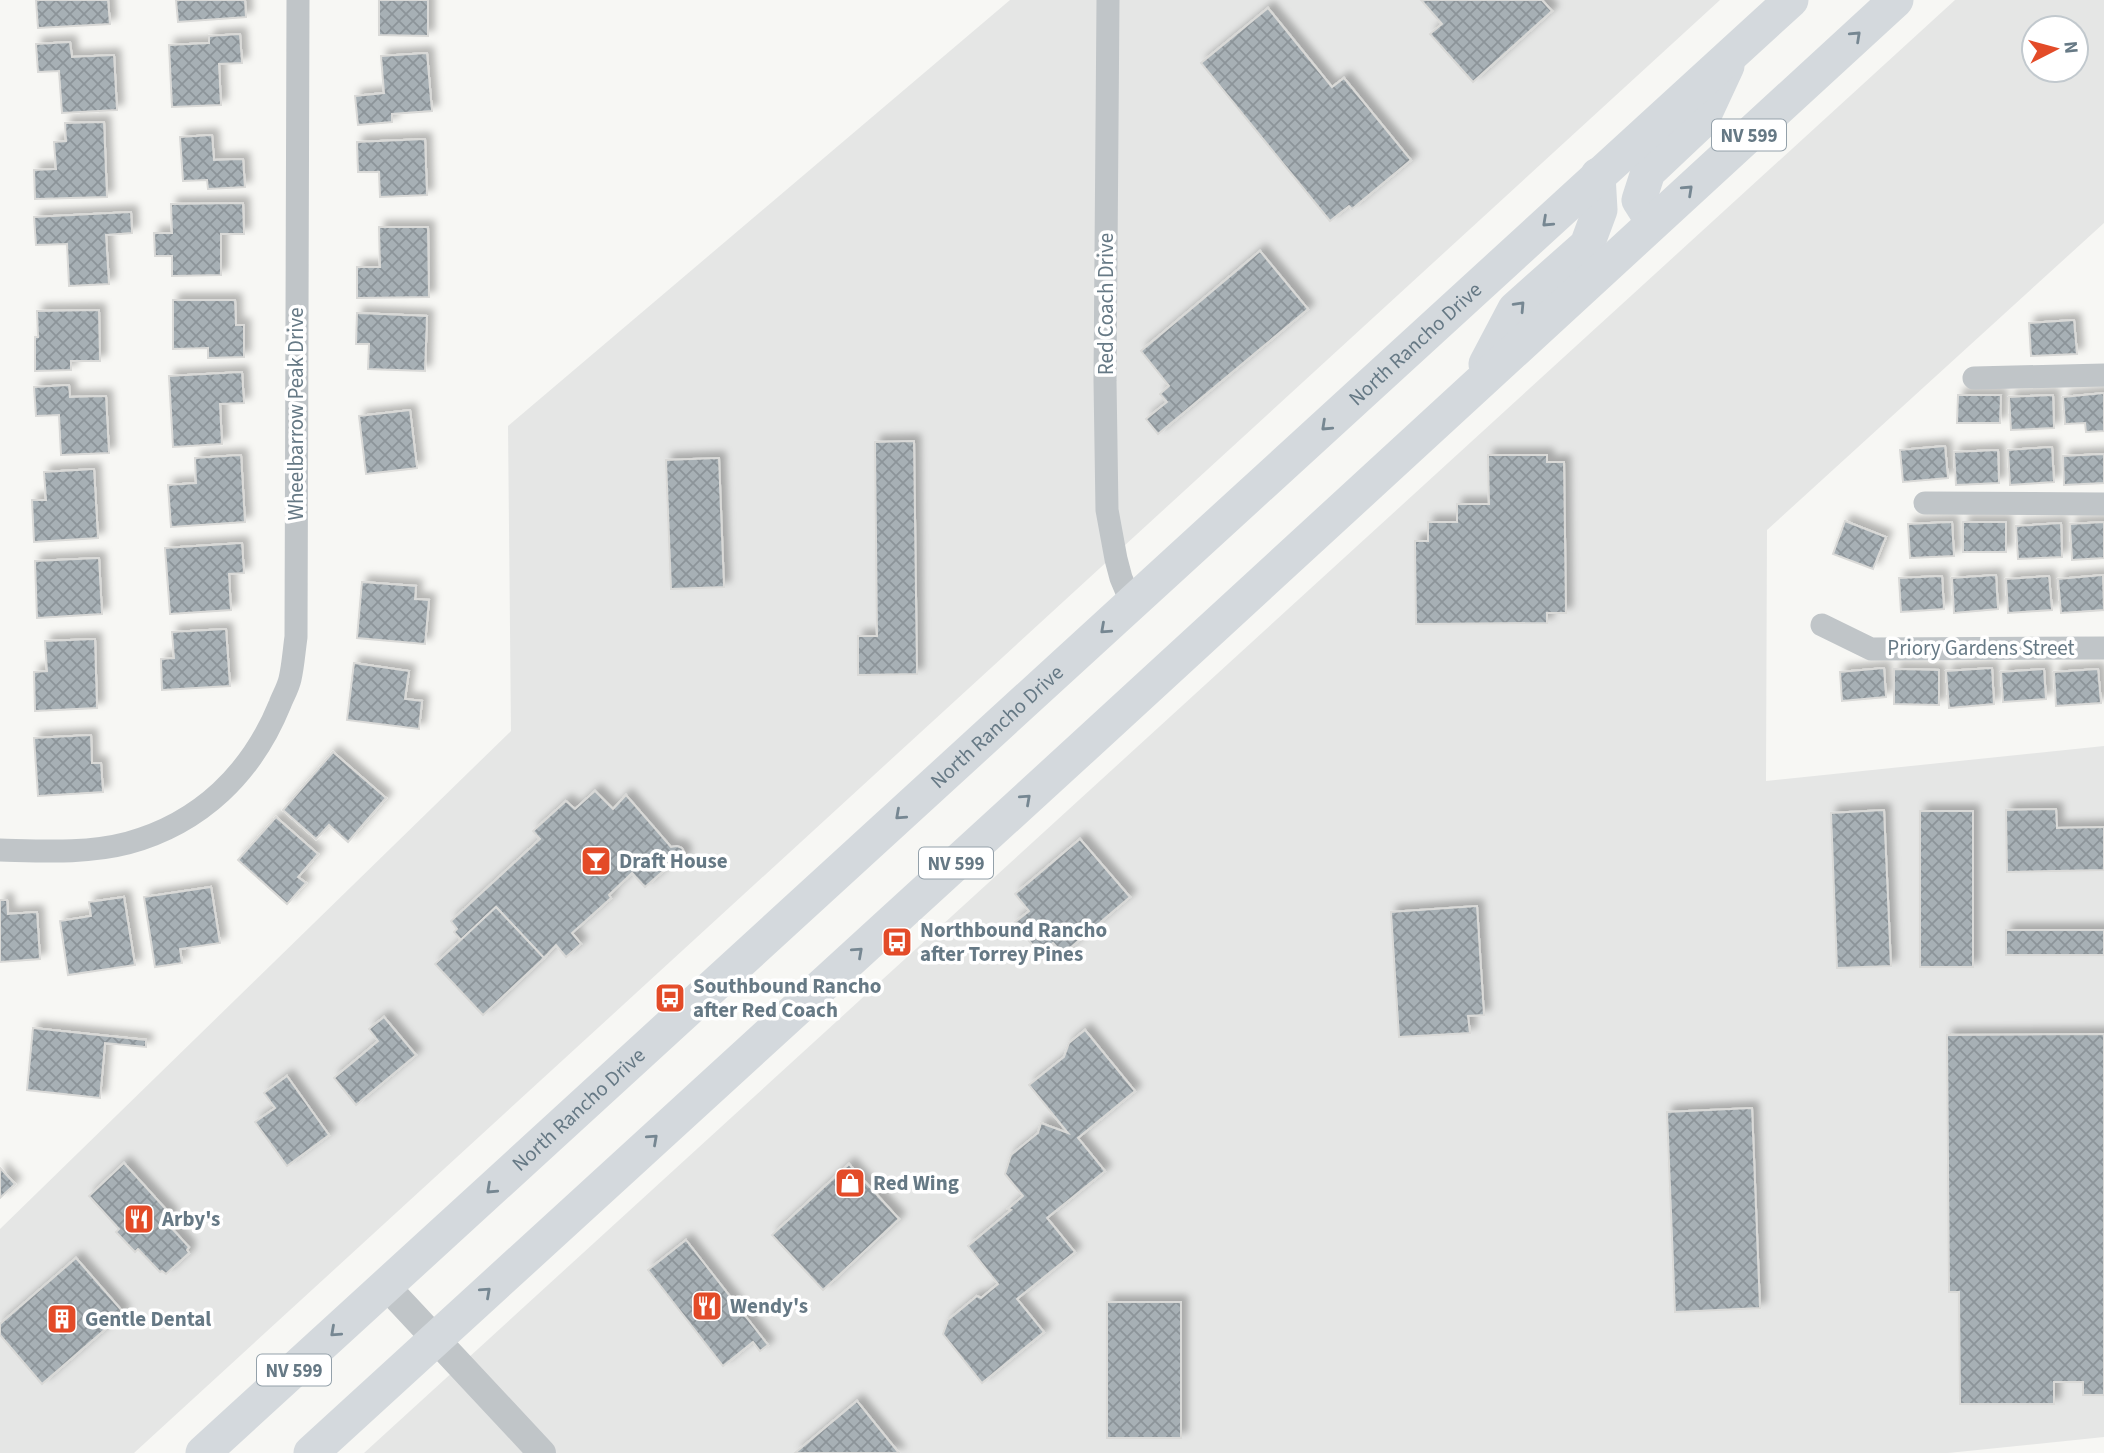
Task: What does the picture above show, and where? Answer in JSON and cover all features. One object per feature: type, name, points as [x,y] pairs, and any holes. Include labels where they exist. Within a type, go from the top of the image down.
[{"type":"main road","name":"North Rancho Drive","points":[[202,1453],[1791,0]]},
{"type":"main road","name":"NV 599","points":[[311,1453],[1896,0]]},
{"type":"main road","points":[[1653,222],[1639,200],[1648,172],[1701,122],[1732,53]]},
{"type":"main road","points":[[1474,386],[1515,309],[1587,245],[1600,210],[1598,175]]},
{"type":"street","name":"Wheelbarrow Peak Drive","points":[[0,850],[78,851],[127,843],[172,827],[210,803],[244,768],[271,726],[290,680],[296,637],[298,0]]},
{"type":"street","name":"Red Coach Drive","points":[[1108,0],[1105,367],[1107,510],[1121,578],[1132,604]]},
{"type":"street","points":[[1974,378],[2104,375]]},
{"type":"street","points":[[1925,503],[2104,504]]},
{"type":"street","name":"Priory Gardens Street","points":[[1822,625],[1871,649],[2104,648]]},
{"type":"street","points":[[386,1286],[542,1453]]},
{"type":"shaded area","points":[[1010,0],[1720,0],[134,1453],[0,1453],[0,1229],[511,731],[508,426]]},
{"type":"shaded area","points":[[1955,0],[2104,0],[2104,223],[1767,530],[1766,781],[2104,746],[2104,1437],[1948,1453],[364,1453]]},
{"type":"building","points":[[36,0],[108,0],[110,24],[38,28]]},
{"type":"building","points":[[176,0],[245,0],[246,17],[178,22]]},
{"type":"building","points":[[379,0],[428,0],[428,36],[379,35]]},
{"type":"building","points":[[1421,0],[1542,0],[1552,11],[1473,82],[1430,34],[1442,24]]},
{"type":"building","points":[[1268,8],[1332,87],[1344,78],[1411,160],[1352,209],[1349,206],[1330,221],[1201,63]]},
{"type":"building","points":[[240,34],[242,63],[219,64],[221,105],[172,107],[169,45],[209,43],[209,36]]},
{"type":"building","points":[[70,42],[72,57],[114,55],[117,110],[62,113],[59,71],[38,72],[36,44]]},
{"type":"building","points":[[427,53],[432,111],[392,114],[392,122],[358,125],[355,96],[384,93],[381,56]]},
{"type":"building","points":[[104,122],[107,197],[35,199],[34,170],[56,169],[54,142],[66,141],[65,123]]},
{"type":"building","points":[[212,135],[214,160],[243,159],[245,187],[208,189],[207,180],[183,181],[180,137]]},
{"type":"building","points":[[425,139],[427,195],[380,197],[379,172],[358,172],[357,142]]},
{"type":"building","points":[[243,203],[244,234],[221,234],[221,275],[172,276],[172,256],[155,256],[154,233],[172,233],[171,204]]},
{"type":"building","points":[[131,212],[132,233],[106,235],[109,284],[69,286],[67,244],[36,245],[34,217]]},
{"type":"building","points":[[379,227],[428,227],[429,297],[357,298],[357,267],[380,267]]},
{"type":"building","points":[[1260,251],[1308,309],[1158,434],[1146,419],[1167,402],[1160,394],[1169,386],[1141,351]]},
{"type":"building","points":[[173,300],[235,300],[236,325],[244,325],[244,357],[208,358],[208,348],[173,349]]},
{"type":"building","points":[[99,310],[100,361],[71,361],[71,370],[35,371],[37,311]]},
{"type":"building","points":[[357,313],[427,316],[425,371],[368,369],[369,344],[356,344]]},
{"type":"building","points":[[2074,320],[2077,354],[2031,356],[2029,323]]},
{"type":"building","points":[[242,372],[244,403],[220,404],[222,444],[173,447],[169,376]]},
{"type":"building","points":[[69,385],[70,397],[106,396],[109,453],[61,455],[59,415],[36,416],[34,387]]},
{"type":"building","points":[[2104,393],[2104,431],[2086,432],[2085,423],[2065,424],[2063,397]]},
{"type":"building","points":[[1958,395],[2001,395],[2000,423],[1957,423]]},
{"type":"building","points":[[2053,395],[2054,428],[2011,430],[2009,397]]},
{"type":"building","points":[[410,410],[417,468],[366,474],[359,416]]},
{"type":"building","points":[[914,441],[917,674],[858,675],[858,636],[877,636],[875,442]]},
{"type":"building","points":[[1945,446],[1948,478],[1903,482],[1900,450]]},
{"type":"building","points":[[2052,447],[2054,482],[2010,485],[2008,450]]},
{"type":"building","points":[[1998,450],[1999,483],[1956,485],[1954,452]]},
{"type":"building","points":[[2104,454],[2104,483],[2064,485],[2063,456]]},
{"type":"building","points":[[241,455],[245,522],[171,527],[168,485],[196,483],[195,458]]},
{"type":"building","points":[[1488,455],[1547,455],[1547,462],[1564,462],[1566,613],[1547,613],[1547,623],[1416,624],[1415,541],[1428,541],[1428,522],[1457,522],[1457,504],[1489,504]]},
{"type":"building","points":[[719,458],[724,587],[671,589],[666,460]]},
{"type":"building","points":[[94,469],[98,538],[34,542],[32,500],[46,500],[44,472]]},
{"type":"building","points":[[1845,521],[1886,537],[1873,569],[1833,554]]},
{"type":"building","points":[[1952,522],[1954,556],[1910,558],[1908,524]]},
{"type":"building","points":[[1963,522],[2006,522],[2006,552],[1963,552]]},
{"type":"building","points":[[2104,522],[2104,558],[2072,560],[2070,524]]},
{"type":"building","points":[[2061,523],[2062,557],[2018,559],[2016,526]]},
{"type":"building","points":[[242,543],[244,573],[229,574],[231,610],[170,614],[165,548]]},
{"type":"building","points":[[99,558],[102,614],[37,618],[35,561]]},
{"type":"building","points":[[1996,575],[1998,609],[1954,613],[1952,578]]},
{"type":"building","points":[[2103,575],[2104,610],[2061,613],[2058,579]]},
{"type":"building","points":[[1942,576],[1944,609],[1901,612],[1899,578]]},
{"type":"building","points":[[2049,576],[2052,610],[2008,613],[2006,579]]},
{"type":"building","points":[[362,582],[416,586],[415,599],[429,600],[425,644],[357,638]]},
{"type":"building","points":[[226,629],[230,686],[162,690],[161,659],[174,658],[172,632]]},
{"type":"building","points":[[95,639],[97,708],[35,711],[34,672],[47,671],[45,641]]},
{"type":"building","points":[[354,663],[409,671],[405,699],[422,701],[419,729],[347,720]]},
{"type":"building","points":[[1884,668],[1886,697],[1842,701],[1840,672]]},
{"type":"building","points":[[1992,668],[1994,704],[1949,708],[1946,671]]},
{"type":"building","points":[[1894,669],[1939,670],[1939,705],[1894,704]]},
{"type":"building","points":[[2044,669],[2046,699],[2003,702],[2001,672]]},
{"type":"building","points":[[2098,669],[2101,703],[2056,706],[2054,672]]},
{"type":"building","points":[[91,735],[92,763],[101,763],[103,792],[38,796],[34,738]]},
{"type":"building","points":[[333,752],[386,798],[348,842],[329,825],[316,839],[283,810]]},
{"type":"building","points":[[595,791],[613,809],[626,795],[671,847],[682,848],[684,860],[668,867],[645,887],[632,873],[609,895],[611,898],[572,933],[581,944],[566,957],[556,945],[544,958],[496,907],[461,940],[454,932],[457,929],[451,921],[540,839],[533,831],[566,801],[575,809]]},
{"type":"building","points":[[2056,809],[2057,828],[2104,827],[2104,870],[2007,872],[2006,810]]},
{"type":"building","points":[[1884,810],[1891,966],[1837,968],[1831,813]]},
{"type":"building","points":[[1920,811],[1973,811],[1973,967],[1920,967]]},
{"type":"building","points":[[276,817],[318,854],[298,877],[306,883],[287,904],[238,860]]},
{"type":"building","points":[[1080,839],[1130,897],[1063,954],[1053,943],[1040,954],[1014,923],[1029,911],[1015,894]]},
{"type":"building","points":[[211,887],[220,943],[180,949],[182,963],[155,967],[144,897]]},
{"type":"building","points":[[124,897],[135,965],[68,975],[60,921],[91,916],[89,902]]},
{"type":"building","points":[[0,900],[7,900],[8,914],[37,912],[40,959],[0,962]]},
{"type":"building","points":[[1477,906],[1484,1015],[1468,1016],[1470,1033],[1399,1037],[1391,912]]},
{"type":"building","points":[[496,907],[544,958],[483,1015],[435,964]]},
{"type":"building","points":[[2006,930],[2104,930],[2104,955],[2006,955]]},
{"type":"building","points":[[384,1017],[416,1055],[356,1105],[334,1078],[378,1041],[369,1029]]},
{"type":"building","points":[[33,1028],[146,1040],[146,1047],[105,1043],[100,1098],[27,1090]]},
{"type":"building","points":[[1085,1030],[1135,1091],[1078,1138],[1105,1171],[1047,1218],[1075,1252],[1017,1299],[1044,1332],[982,1383],[943,1334],[948,1320],[977,1296],[981,1298],[998,1284],[968,1246],[1011,1210],[1008,1209],[1023,1196],[1005,1174],[1011,1155],[1038,1133],[1041,1123],[1068,1133],[1029,1085],[1064,1057],[1069,1043]]},
{"type":"building","points":[[2104,1034],[2104,1395],[2083,1395],[2083,1382],[2054,1382],[2054,1404],[1960,1404],[1959,1292],[1949,1292],[1947,1035]]},
{"type":"building","points":[[287,1076],[329,1135],[287,1166],[255,1122],[275,1108],[264,1093]]},
{"type":"building","points":[[1752,1108],[1760,1308],[1675,1312],[1667,1112]]},
{"type":"building","name":"Arby's","points":[[124,1163],[172,1216],[166,1222],[189,1247],[189,1253],[166,1274],[160,1272],[138,1249],[135,1252],[116,1232],[119,1229],[89,1196]]},
{"type":"building","points":[[849,1164],[899,1219],[823,1290],[772,1235]]},
{"type":"building","points":[[0,1168],[15,1184],[0,1198]]},
{"type":"building","name":"Wendy's","points":[[686,1240],[768,1345],[760,1351],[753,1342],[723,1366],[648,1270]]},
{"type":"building","name":"Gentle Dental","points":[[76,1258],[124,1313],[42,1384],[0,1335],[0,1324]]},
{"type":"building","points":[[1107,1302],[1181,1302],[1181,1438],[1107,1438]]},
{"type":"building","points":[[857,1401],[899,1453],[795,1453]]},
{"type":"place","name":"Draft House","points":[[596,861]]},
{"type":"place","name":"Northbound Rancho after Torrey Pines","points":[[897,942]]},
{"type":"place","name":"Southbound Rancho after Red Coach","points":[[670,998]]},
{"type":"place","name":"Red Wing","points":[[850,1183]]},
{"type":"place","name":"Arby's","points":[[139,1219]]},
{"type":"place","name":"Wendy's","points":[[707,1306]]},
{"type":"place","name":"Gentle Dental","points":[[62,1319]]}]
